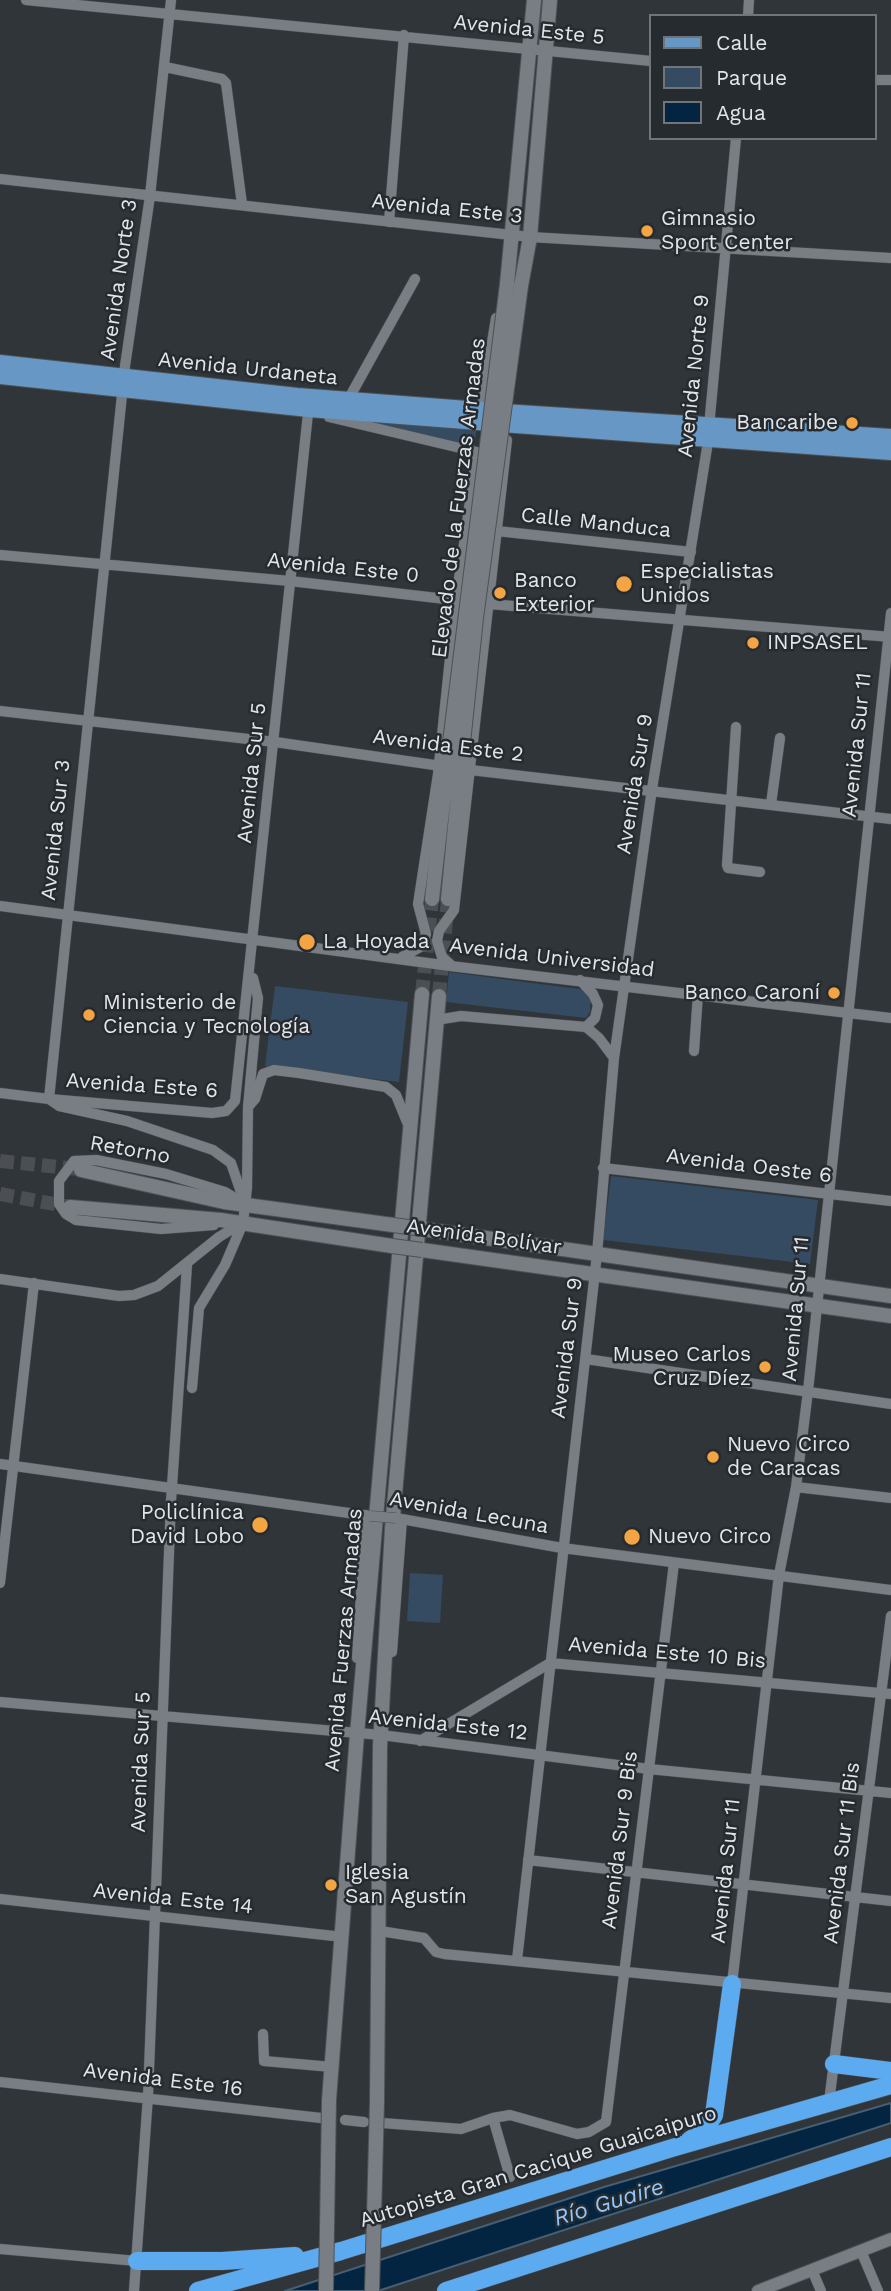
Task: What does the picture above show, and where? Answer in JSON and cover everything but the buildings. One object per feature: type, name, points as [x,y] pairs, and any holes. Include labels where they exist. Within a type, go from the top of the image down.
[{"type":"highway","points":[[672,2148],[703,2132],[714,2115],[732,1984]]},
{"type":"highway","points":[[834,2064],[891,2071]]},
{"type":"highway","name":"Autopista Gran Cacique Guaicaipuro","points":[[198,2291],[341,2251],[672,2148],[891,2085]]},
{"type":"highway","points":[[446,2291],[891,2147]]},
{"type":"highway","points":[[847,2161],[891,2155]]},
{"type":"highway","points":[[137,2261],[222,2261],[312,2255]]},
{"type":"main road","points":[[510,234],[534,0]]},
{"type":"main road","points":[[530,237],[550,0]]},
{"type":"main road","name":"Elevado de la Fuerzas Armadas","points":[[510,234],[514,285]]},
{"type":"main road","name":"Elevado de la Fuerzas Armadas","points":[[455,768],[514,285],[530,237]]},
{"type":"main road","name":"Avenida Urdaneta","points":[[0,363],[124,383]]},
{"type":"main road","name":"Avenida Urdaneta","points":[[0,376],[124,383],[309,403],[708,433],[891,452]]},
{"type":"main road","name":"Avenida Urdaneta","points":[[309,403],[348,400],[498,417]]},
{"type":"main road","name":"Avenida Urdaneta","points":[[708,433],[891,436]]},
{"type":"main road","points":[[451,905],[457,745]]},
{"type":"main road","points":[[425,902],[455,768]]},
{"type":"main road","name":"Avenida Fuerzas Armadas","points":[[326,2291],[329,2100],[408,1127],[422,994]]},
{"type":"main road","name":"Avenida Fuerzas Armadas","points":[[372,2291],[380,1931],[381,1735],[392,1528],[439,996]]},
{"type":"main road","name":"Avenida Bolívar","points":[[81,1170],[245,1205],[891,1296]]},
{"type":"main road","name":"Avenida Bolívar","points":[[70,1207],[243,1223],[891,1316]]},
{"type":"street","name":"Avenida Este 5","points":[[26,0],[650,61]]},
{"type":"street","name":"Avenida Norte 3","points":[[106,566],[124,383],[150,196],[171,0]]},
{"type":"street","points":[[389,222],[404,35]]},
{"type":"street","points":[[165,67],[222,79],[226,83],[242,204]]},
{"type":"street","name":"Avenida Norte 9","points":[[682,617],[708,433],[736,140]]},
{"type":"street","name":"Avenida Este 3","points":[[0,179],[530,237],[891,258]]},
{"type":"street","points":[[457,745],[489,604],[497,531],[498,417],[510,234]]},
{"type":"street","points":[[498,417],[527,288],[530,237]]},
{"type":"street","points":[[348,400],[415,279]]},
{"type":"street","points":[[309,403],[477,452],[456,600],[457,745]]},
{"type":"street","name":"Avenida Sur 5","points":[[232,1107],[235,1101],[255,939],[309,403]]},
{"type":"street","name":"Calle Manduca","points":[[497,531],[691,552]]},
{"type":"street","name":"Avenida Este 0","points":[[0,555],[290,581],[489,604],[682,617],[890,636]]},
{"type":"street","name":"Avenida Sur 3","points":[[49,1099],[66,915],[106,566]]},
{"type":"street","name":"Avenida Sur 11","points":[[732,1984],[779,1575],[796,1487],[808,1391],[826,1195],[891,613]]},
{"type":"street","name":"Avenida Sur 9","points":[[517,1960],[562,1548],[586,1359],[614,1058],[652,789],[682,617]]},
{"type":"street","name":"Avenida Este 2","points":[[0,711],[275,742],[455,768],[891,819]]},
{"type":"street","points":[[736,727],[729,799],[727,865],[728,868],[760,872]]},
{"type":"street","points":[[771,804],[780,738]]},
{"type":"street","points":[[451,905],[440,921],[433,922],[425,917],[433,793],[455,768],[467,798],[451,905],[439,930],[437,941],[447,963],[461,967]]},
{"type":"street","points":[[400,958],[416,951],[425,940],[425,902]]},
{"type":"street","name":"Avenida Universidad","points":[[0,906],[461,967],[891,1017]]},
{"type":"street","name":"Avenida Sur 5","points":[[192,1388],[199,1308],[225,1265],[243,1223],[248,1107],[258,998],[251,969]]},
{"type":"street","points":[[580,980],[593,994],[598,1006],[595,1018],[586,1027]]},
{"type":"street","points":[[694,1051],[698,994]]},
{"type":"street","points":[[436,1020],[461,1016],[586,1027],[599,1038],[614,1058]]},
{"type":"street","points":[[248,1107],[255,1099],[263,1074],[274,1070],[299,1073],[386,1087],[401,1103],[408,1127]]},
{"type":"street","name":"Avenida Este 6","points":[[0,1093],[212,1113],[232,1107]]},
{"type":"street","name":"Avenida Este 6","points":[[49,1099],[59,1106],[127,1121],[213,1150],[231,1163],[245,1205]]},
{"type":"street","name":"Retorno","points":[[243,1223],[161,1228],[76,1220],[66,1214],[59,1204],[59,1181],[74,1161],[96,1160],[166,1174],[225,1192],[245,1205]]},
{"type":"street","name":"Avenida Oeste 6","points":[[603,1168],[891,1201]]},
{"type":"street","points":[[0,1279],[119,1296],[134,1295],[158,1286],[219,1237],[243,1223]]},
{"type":"street","name":"Avenida Sur 5","points":[[134,2286],[148,2096],[161,1718],[172,1489],[187,1265]]},
{"type":"street","points":[[0,1583],[34,1283]]},
{"type":"street","points":[[586,1359],[891,1404]]},
{"type":"street","name":"Avenida Lecuna","points":[[0,1464],[399,1519],[562,1548],[891,1590]]},
{"type":"street","points":[[796,1487],[891,1498]]},
{"type":"street","points":[[357,1734],[354,1710],[368,1515]]},
{"type":"street","points":[[381,1735],[386,1721],[399,1519]]},
{"type":"street","name":"Avenida Sur 9 Bis","points":[[493,2118],[510,2115],[528,2118],[577,2134],[589,2132],[606,2122],[674,1563]]},
{"type":"street","name":"Avenida Sur 11 Bis","points":[[830,2094],[869,1791],[886,1694],[891,1616]]},
{"type":"street","name":"Avenida Este 10 Bis","points":[[420,1741],[550,1663],[661,1671],[886,1694]]},
{"type":"street","name":"Avenida Este 12","points":[[0,1702],[381,1735],[649,1769],[891,1793]]},
{"type":"street","points":[[528,1860],[891,1901]]},
{"type":"street","name":"Avenida Este 14","points":[[0,1899],[342,1937]]},
{"type":"street","points":[[380,1931],[424,1938],[436,1952],[444,1954],[891,1998]]},
{"type":"street","points":[[263,2034],[264,2061],[332,2067]]},
{"type":"street","name":"Avenida Este 16","points":[[0,2081],[321,2118]]},
{"type":"street","points":[[382,2123],[461,2129],[493,2118],[510,2177]]},
{"type":"street","points":[[345,2120],[364,2122]]},
{"type":"street","points":[[762,2290],[891,2239]]},
{"type":"street","points":[[0,2249],[137,2261]]},
{"type":"street","points":[[861,2251],[878,2291]]},
{"type":"street","points":[[812,2270],[821,2291]]},
{"type":"green space","points":[[367,421],[477,427],[474,447]]},
{"type":"green space","points":[[449,972],[586,990],[591,996],[590,1012],[586,1018],[446,1002]]},
{"type":"green space","points":[[275,986],[408,1002],[399,1082],[265,1066]]},
{"type":"green space","points":[[611,1176],[818,1200],[810,1264],[603,1240]]},
{"type":"green space","points":[[410,1573],[443,1575],[440,1623],[407,1621]]},
{"type":"water","name":"Río Guaire","points":[[891,2103],[891,2123],[378,2291],[285,2291],[604,2187]]},
{"type":"tunnel","points":[[422,994],[432,899]]},
{"type":"tunnel","points":[[439,996],[448,899]]},
{"type":"tunnel","points":[[0,1161],[79,1169]]},
{"type":"tunnel","points":[[0,1194],[70,1207]]},
{"type":"place","name":"Gimnasio Sport Center","points":[[647,231]]},
{"type":"place","name":"Bancaribe","points":[[852,423]]},
{"type":"place","name":"Especialistas Unidos","points":[[624,584]]},
{"type":"place","name":"Banco Exterior","points":[[500,593]]},
{"type":"place","name":"INPSASEL","points":[[753,643]]},
{"type":"place","name":"La Hoyada","points":[[307,942]]},
{"type":"place","name":"Banco Caroní","points":[[834,993]]},
{"type":"place","name":"Ministerio de Ciencia y Tecnología","points":[[89,1015]]},
{"type":"place","name":"Museo Carlos Cruz Díez","points":[[765,1367]]},
{"type":"place","name":"Nuevo Circo de Caracas","points":[[713,1457]]},
{"type":"place","name":"Policlínica David Lobo","points":[[260,1525]]},
{"type":"place","name":"Nuevo Circo","points":[[632,1537]]},
{"type":"place","name":"Iglesia San Agustín","points":[[331,1885]]}]
